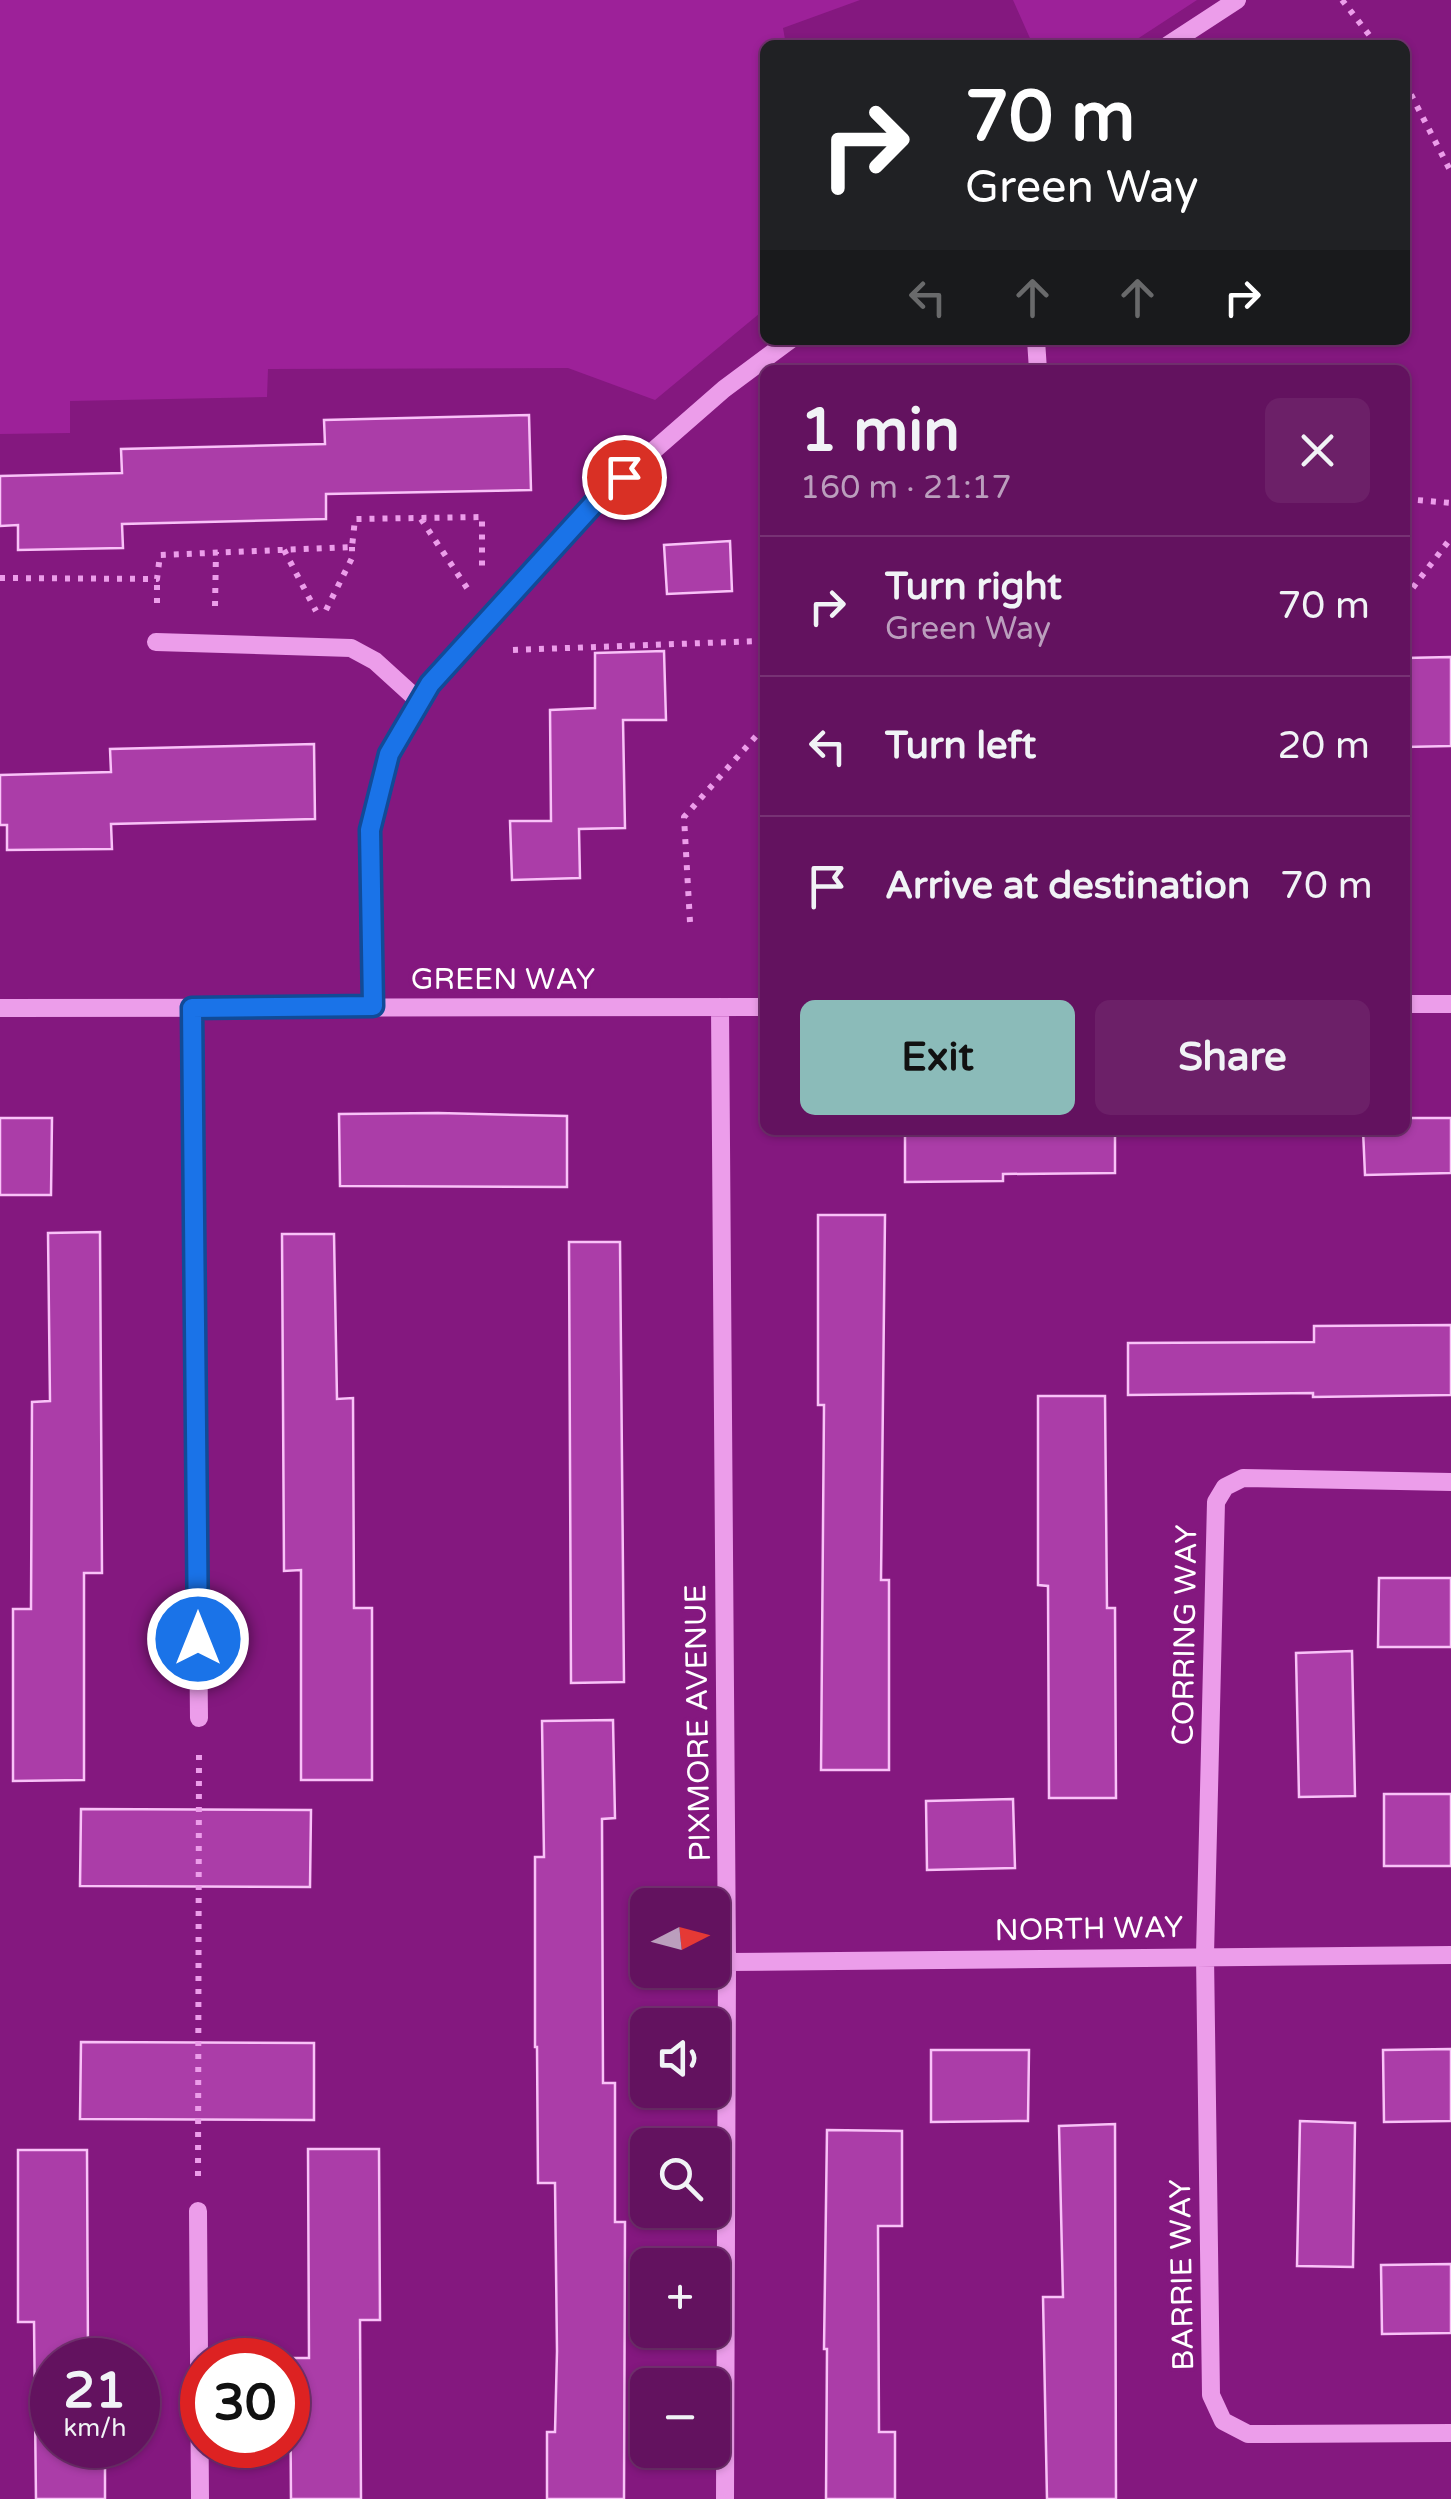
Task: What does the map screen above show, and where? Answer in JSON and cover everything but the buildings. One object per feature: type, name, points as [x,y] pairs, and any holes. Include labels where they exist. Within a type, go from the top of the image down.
[{"type":"street","points":[[1176,40],[1237,0]]},
{"type":"street","points":[[373,1006],[370,830],[389,754],[419,701],[458,652],[598,499],[724,389],[783,345]]},
{"type":"street","points":[[156,642],[352,648],[375,660],[419,701]]},
{"type":"street","points":[[1410,1004],[1451,1004]]},
{"type":"street","name":"PIXMORE AVENUE","points":[[720,1007],[727,1888]]},
{"type":"street","name":"GREEN WAY","points":[[0,1008],[760,1007]]},
{"type":"street","points":[[192,1008],[199,1718]]},
{"type":"street","name":"CORRING WAY","points":[[1205,1955],[1216,1502],[1226,1487],[1243,1478],[1451,1482]]},
{"type":"street","name":"BARRIE WAY","points":[[1205,1955],[1211,2394],[1223,2422],[1248,2434],[1451,2433]]},
{"type":"street","name":"NORTH WAY","points":[[730,1962],[1451,1955]]},
{"type":"street","name":"PIXMORE AVENUE","points":[[725,2499],[728,1988]]},
{"type":"street","points":[[198,2212],[200,2499]]},
{"type":"path","points":[[1342,0],[1373,40]]},
{"type":"path","points":[[1410,93],[1451,172]]},
{"type":"path","points":[[1410,500],[1451,503]]},
{"type":"path","points":[[284,550],[321,620],[352,558],[354,520],[482,517],[481,628]]},
{"type":"path","points":[[420,518],[481,608]]},
{"type":"path","points":[[1410,591],[1451,538]]},
{"type":"path","points":[[0,578],[157,579],[160,554],[352,547]]},
{"type":"path","points":[[214,644],[216,552]]},
{"type":"path","points":[[458,652],[760,640]]},
{"type":"path","points":[[690,922],[684,816],[760,732]]},
{"type":"path","points":[[198,2212],[199,1718]]},
{"type":"shaded area","points":[[0,0],[860,0],[783,28],[785,40],[760,40],[760,313],[655,400],[568,368],[268,369],[267,397],[70,401],[70,433],[0,434]]},
{"type":"shaded area","points":[[1013,0],[1197,0],[1136,40],[1031,40]]},
{"type":"route","points":[[198,1639],[192,1008],[373,1006],[370,830],[389,754],[430,684],[598,499],[624,477]]}]
